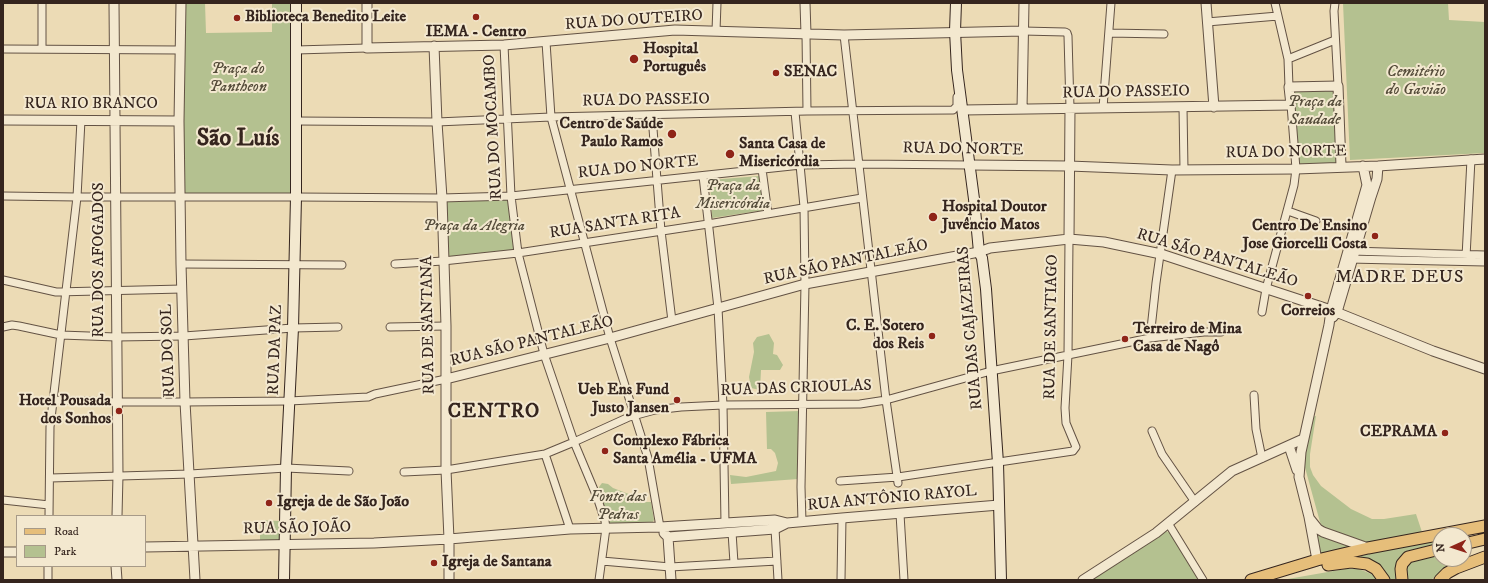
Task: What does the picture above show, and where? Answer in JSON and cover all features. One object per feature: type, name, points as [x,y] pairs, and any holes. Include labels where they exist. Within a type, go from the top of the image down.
[{"type":"main road","name":"RUA DA PAZ","points":[[284,580],[286,468],[293,328],[296,196],[296,3]]},
{"type":"main road","name":"RUA DAS CAJAZEIRAS","points":[[956,3],[955,31],[957,70],[970,165],[979,252],[982,258],[986,289],[998,463],[1001,579]]},
{"type":"main road","points":[[1251,580],[1317,560],[1368,548],[1485,526]]},
{"type":"main road","points":[[1472,542],[1485,539]]},
{"type":"main road","points":[[1402,580],[1402,564],[1408,557],[1432,551]]},
{"type":"main road","points":[[1440,580],[1447,573],[1456,568],[1485,558]]},
{"type":"main road","points":[[1272,573],[1351,562],[1372,566],[1380,573],[1384,580]]},
{"type":"street","points":[[42,3],[42,49]]},
{"type":"street","name":"RUA DOS AFOGADOS","points":[[114,3],[116,402],[118,475],[117,515]]},
{"type":"street","name":"RUA DO SOL","points":[[181,3],[179,197],[185,402],[195,580]]},
{"type":"street","points":[[367,3],[367,48]]},
{"type":"street","points":[[716,31],[717,3]]},
{"type":"street","points":[[805,3],[807,111]]},
{"type":"street","points":[[1022,109],[1024,3]]},
{"type":"street","points":[[1103,108],[1111,3]]},
{"type":"street","points":[[1206,3],[1214,107]]},
{"type":"street","points":[[1262,312],[1266,289],[1288,211],[1296,169],[1290,105],[1288,59],[1275,3]]},
{"type":"street","points":[[1330,3],[1334,11]]},
{"type":"street","points":[[1335,3],[1335,40],[1341,166]]},
{"type":"street","points":[[1207,22],[1278,16]]},
{"type":"street","name":"RUA DO OUTEIRO","points":[[296,50],[504,45],[657,31],[806,34],[1023,31]]},
{"type":"street","points":[[1023,31],[1067,33],[1070,108]]},
{"type":"street","points":[[1109,33],[1164,34]]},
{"type":"street","points":[[844,34],[870,272],[886,400],[898,480]]},
{"type":"street","points":[[1288,59],[1335,40]]},
{"type":"street","points":[[546,42],[551,118],[610,338],[648,458],[660,527],[668,537],[671,580]]},
{"type":"street","name":"RUA DO MOCAMBO","points":[[504,45],[511,196],[518,253],[544,354],[574,442],[602,510],[606,528]]},
{"type":"street","name":"RUA DE SANTANA","points":[[434,46],[436,122],[442,198],[446,326],[446,470],[449,580]]},
{"type":"street","points":[[3,49],[180,50]]},
{"type":"street","name":"RUA DO PASSEIO","points":[[296,121],[436,122],[807,111],[955,109],[957,106],[957,70]]},
{"type":"street","points":[[1289,87],[1338,86]]},
{"type":"street","name":"RUA DO PASSEIO","points":[[963,110],[1290,105]]},
{"type":"street","points":[[1183,107],[1184,170]]},
{"type":"street","name":"RUA DE SANTIAGO","points":[[998,463],[1070,452],[1075,449],[1074,441],[1066,423],[1065,408],[1068,355],[1070,108]]},
{"type":"street","points":[[795,112],[804,207],[805,284],[801,487],[802,522]]},
{"type":"street","points":[[652,116],[656,181],[672,321]]},
{"type":"street","name":"RUA RIO BRANCO","points":[[3,120],[179,121]]},
{"type":"street","points":[[49,515],[50,440],[53,400],[76,198],[80,120]]},
{"type":"street","name":"RUA DO NORTE","points":[[3,196],[76,198],[296,196],[442,198],[511,196],[801,165],[858,164],[1069,166],[1172,170],[1296,169],[1341,166],[1378,166],[1485,158]]},
{"type":"street","points":[[1466,262],[1471,159]]},
{"type":"street","points":[[1363,166],[1367,180],[1368,196]]},
{"type":"street","points":[[1299,477],[1303,439],[1329,325],[1368,196],[1377,179],[1378,166]]},
{"type":"street","points":[[762,169],[768,214]]},
{"type":"street","points":[[1150,338],[1172,170]]},
{"type":"street","points":[[703,176],[718,308],[723,405],[725,523]]},
{"type":"street","name":"RUA SANTA RITA","points":[[395,264],[443,261],[518,253],[708,224],[862,198]]},
{"type":"street","points":[[1288,211],[1316,221]]},
{"type":"street","name":"RUA SÃO PANTALEÃO","points":[[53,400],[185,402],[289,401],[368,397],[375,394],[446,379],[610,338],[805,284],[979,252],[990,248],[1069,240],[1104,242],[1160,254],[1334,311],[1433,351],[1485,369]]},
{"type":"street","points":[[1395,253],[1395,261]]},
{"type":"street","points":[[1431,253],[1431,261]]},
{"type":"street","points":[[1350,255],[1431,253],[1485,255]]},
{"type":"street","points":[[1350,255],[1395,261],[1485,262]]},
{"type":"street","points":[[181,264],[342,265]]},
{"type":"street","points":[[3,280],[46,291],[182,290]]},
{"type":"street","points":[[3,327],[12,325],[61,335],[116,337],[184,336],[293,328],[338,327]]},
{"type":"street","points":[[390,327],[446,326]]},
{"type":"street","name":"RUA DAS CRIOULAS","points":[[404,472],[446,470],[545,454],[635,414],[655,410],[723,405],[860,404],[886,400],[991,371],[1150,338],[1204,332],[1221,332]]},
{"type":"street","points":[[1254,395],[1256,428],[1262,458]]},
{"type":"street","points":[[1152,431],[1162,454],[1195,502]]},
{"type":"street","points":[[1083,580],[1156,533],[1228,473],[1303,439]]},
{"type":"street","points":[[1289,446],[1299,477],[1317,560]]},
{"type":"street","points":[[545,454],[570,529]]},
{"type":"street","points":[[840,481],[898,480],[998,463]]},
{"type":"street","points":[[50,478],[190,474],[286,468],[349,471]]},
{"type":"street","points":[[3,500],[49,505]]},
{"type":"street","name":"RUA ANTÔNIO RAYOL","points":[[668,537],[775,529],[787,524],[802,522],[999,505]]},
{"type":"street","points":[[900,514],[904,580]]},
{"type":"street","points":[[841,580],[842,518]]},
{"type":"street","points":[[1309,518],[1315,526],[1323,532],[1368,548]]},
{"type":"street","name":"RUA ANTÔNIO RAYOL","points":[[449,539],[570,529],[660,527],[775,520],[787,524]]},
{"type":"street","points":[[1168,523],[1203,580]]},
{"type":"street","points":[[599,580],[606,528]]},
{"type":"street","points":[[775,529],[778,580]]},
{"type":"street","points":[[732,532],[734,563]]},
{"type":"street","name":"RUA SÃO JOÃO","points":[[146,547],[284,544],[329,545],[449,539]]},
{"type":"street","points":[[3,552],[16,552]]},
{"type":"street","points":[[602,561],[670,567],[777,561]]},
{"type":"street","points":[[48,567],[48,580]]},
{"type":"street","points":[[116,567],[117,580]]},
{"type":"green space","name":"Praça do Pantheon","points":[[184,3],[205,3],[206,33],[272,32],[272,3],[294,3],[292,194],[183,195]]},
{"type":"green space","name":"Cemitério do Gavião","points":[[1343,3],[1448,3],[1449,20],[1485,22],[1485,153],[1350,160]]},
{"type":"green space","name":"Praça da Saudade","points":[[1334,89],[1338,163],[1299,166],[1292,90]]},
{"type":"green space","name":"Praça da Misericórdia","points":[[759,176],[765,210],[712,218],[710,180]]},
{"type":"green space","name":"Praça da Alegria","points":[[509,199],[514,250],[446,258],[444,200]]},
{"type":"green space","points":[[769,334],[774,343],[773,354],[777,355],[783,365],[780,370],[761,370],[760,390],[751,388],[749,377],[754,352],[753,343],[757,337]]},
{"type":"green space","points":[[800,411],[798,479],[731,484],[730,475],[746,477],[776,471],[778,463],[775,453],[771,449],[767,449],[766,412]]},
{"type":"green space","points":[[1316,416],[1310,454],[1310,467],[1313,475],[1321,486],[1351,509],[1372,519],[1384,519],[1416,514],[1423,535],[1367,545],[1344,537],[1322,526],[1304,464],[1304,456],[1312,417]]},
{"type":"green space","name":"Fonte das Pedras","points":[[602,483],[608,484],[613,488],[634,496],[641,502],[651,502],[654,520],[652,523],[606,524],[600,505],[599,487]]},
{"type":"green space","points":[[260,520],[280,521],[280,540],[260,540]]},
{"type":"green space","points":[[1166,531],[1170,533],[1199,580],[1088,580],[1162,532]]},
{"type":"green space","points":[[1317,533],[1347,545],[1348,549],[1321,554],[1315,537]]},
{"type":"green space","points":[[1432,542],[1432,546],[1407,551],[1403,554],[1396,569],[1397,580],[1390,580],[1385,572],[1377,565],[1352,559],[1367,554]]},
{"type":"green space","points":[[1432,557],[1432,567],[1446,567],[1431,580],[1405,580],[1407,564],[1411,561]]},
{"type":"green space","points":[[1345,569],[1358,569],[1364,571],[1374,575],[1378,580],[1282,580]]},
{"type":"place","name":"IEMA - Centro","points":[[476,17]]},
{"type":"place","name":"Biblioteca Benedito Leite","points":[[237,18]]},
{"type":"place","name":"Hospital Português","points":[[634,59]]},
{"type":"place","name":"SENAC","points":[[776,73]]},
{"type":"place","name":"Centro de Saúde Paulo Ramos","points":[[672,134]]},
{"type":"place","name":"Santa Casa de Misericórdia","points":[[730,154]]},
{"type":"place","name":"Hospital Doutor Juvêncio Matos","points":[[933,217]]},
{"type":"place","name":"Centro De Ensino Jose Giorcelli Costa","points":[[1375,236]]},
{"type":"place","name":"Correios","points":[[1308,296]]},
{"type":"place","name":"C. E. Sotero dos Reis","points":[[932,336]]},
{"type":"place","name":"Terreiro de Mina Casa de Nagô","points":[[1125,339]]},
{"type":"place","name":"Ueb Ens Fund Justo Jansen","points":[[677,400]]},
{"type":"place","name":"Hotel Pousada dos Sonhos","points":[[119,411]]},
{"type":"place","name":"CEPRAMA","points":[[1445,433]]},
{"type":"place","name":"Complexo Fábrica Santa Amélia - UFMA","points":[[605,451]]},
{"type":"place","name":"Igreja de de São João","points":[[269,503]]},
{"type":"place","name":"Igreja de Santana","points":[[434,563]]},
{"type":"district","name":"São Luís","points":[[238,140]]},
{"type":"district","name":"MADRE DEUS","points":[[1400,278]]},
{"type":"district","name":"CENTRO","points":[[494,413]]}]
